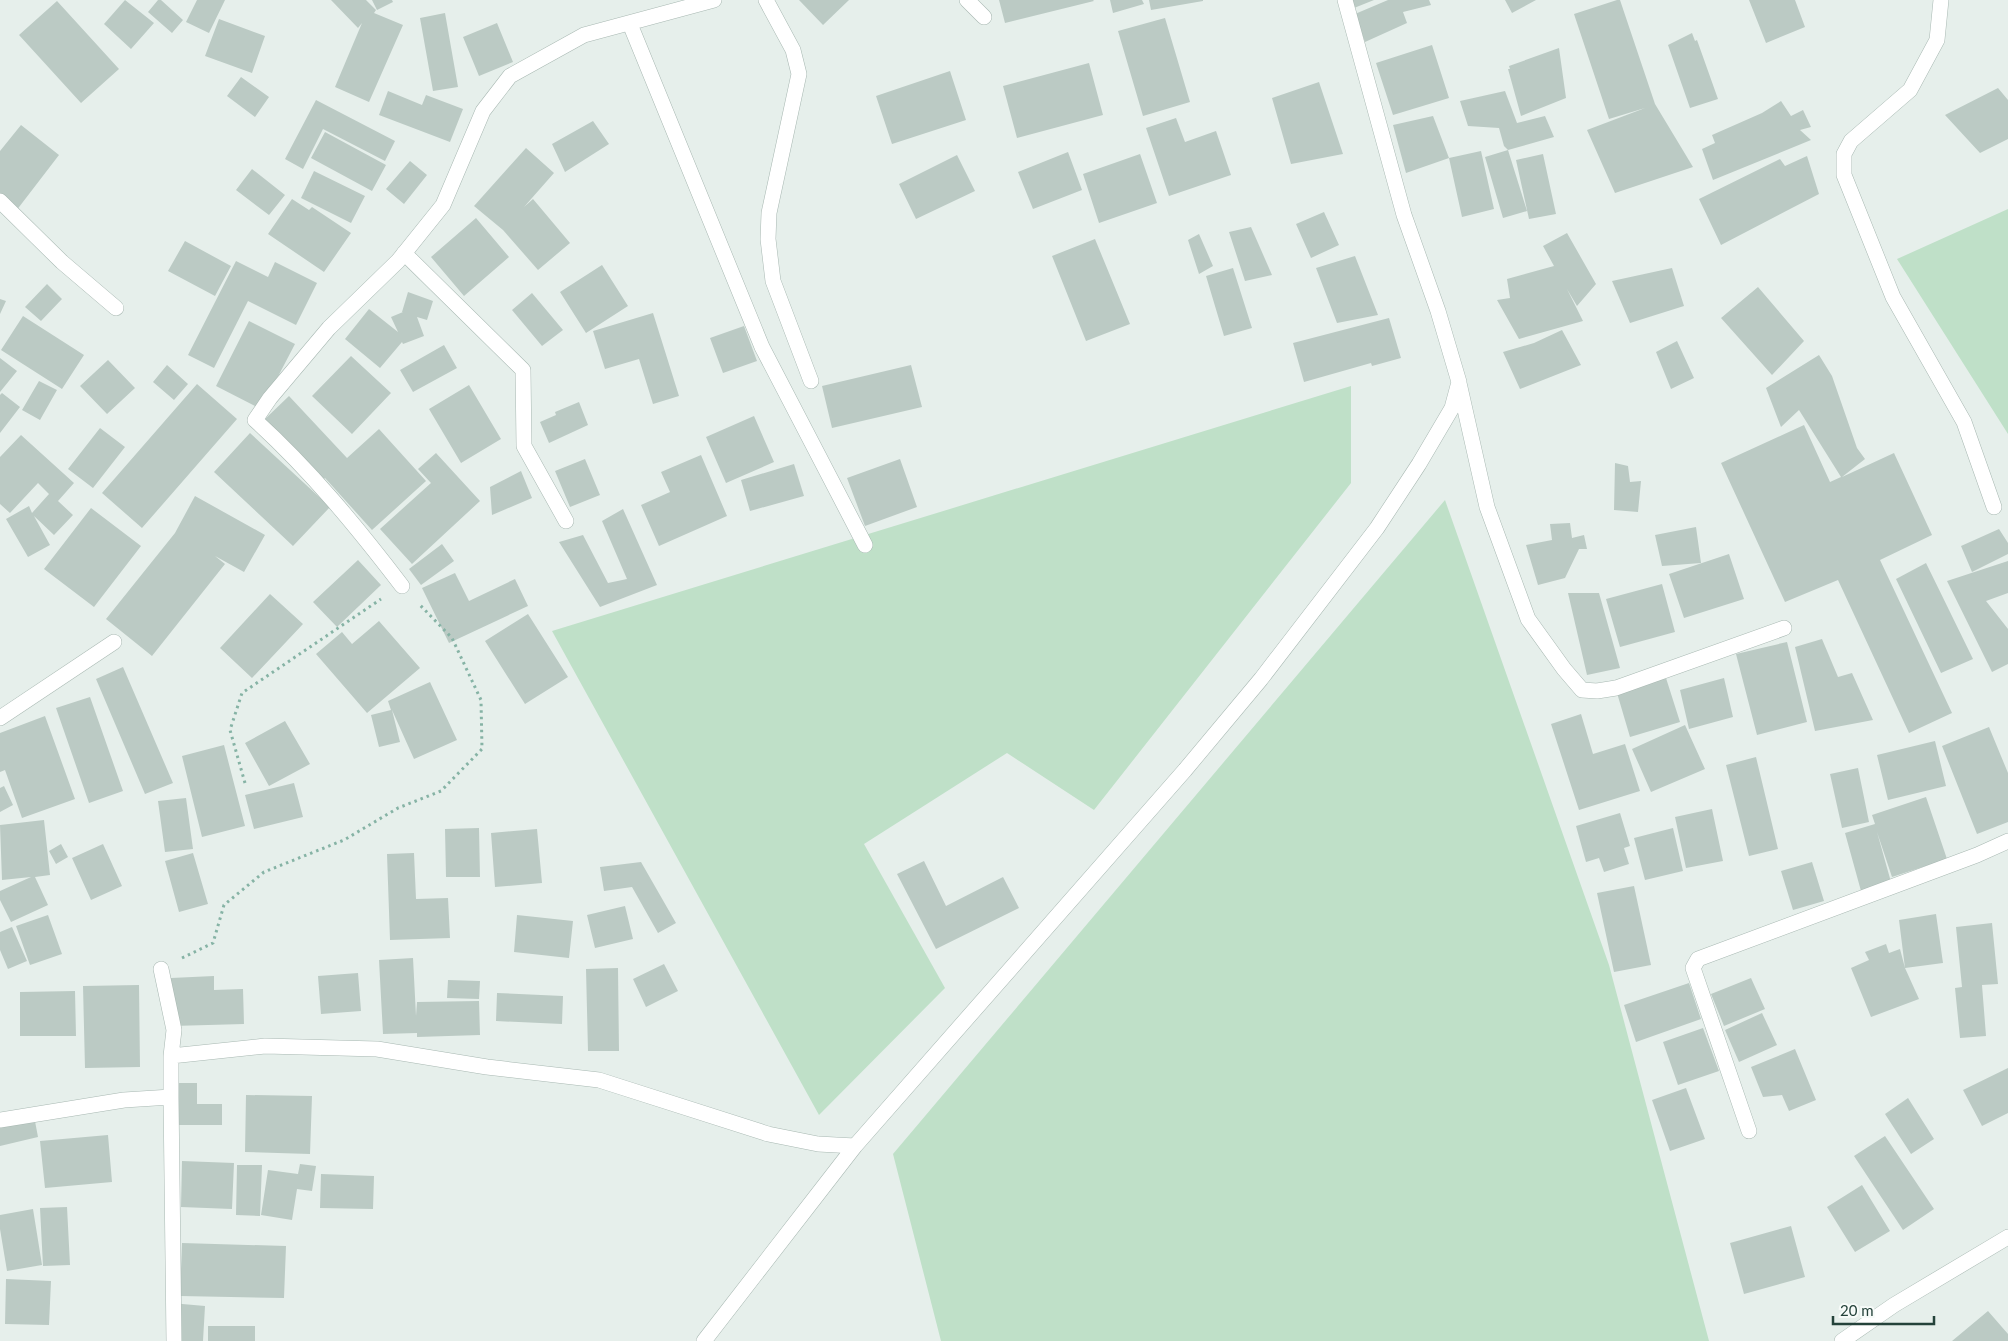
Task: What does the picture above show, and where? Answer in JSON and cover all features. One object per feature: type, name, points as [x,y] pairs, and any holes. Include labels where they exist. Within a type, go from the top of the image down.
[{"type":"street","points":[[402,586],[359,529],[290,452],[255,420],[270,398],[329,328],[398,261],[442,205],[484,111],[510,76],[584,36],[714,0]]},
{"type":"street","points":[[766,0],[792,50],[799,74],[769,213],[768,239],[773,281],[811,381]]},
{"type":"street","points":[[967,0],[984,16]]},
{"type":"street","points":[[1345,0],[1404,215],[1438,311],[1459,382],[1487,507],[1528,619],[1564,669],[1582,690],[1597,691],[1616,688],[1784,628]]},
{"type":"street","points":[[1941,0],[1937,40],[1919,74],[1910,90],[1851,141],[1844,154],[1844,175],[1893,297],[1964,422],[1994,507]]},
{"type":"street","points":[[630,24],[762,347],[865,545]]},
{"type":"street","points":[[0,201],[62,262],[116,308]]},
{"type":"street","points":[[404,253],[523,370],[524,446],[566,521]]},
{"type":"street","points":[[704,1341],[855,1146],[1185,770],[1261,679],[1377,528],[1419,464],[1452,408],[1459,382]]},
{"type":"street","points":[[0,718],[114,642]]},
{"type":"street","points":[[1749,1131],[1693,968],[1698,959],[1976,855],[2008,841]]},
{"type":"street","points":[[161,969],[174,1030],[171,1056],[174,1341]]},
{"type":"street","points":[[171,1056],[265,1046],[377,1049],[487,1067],[599,1080],[768,1134],[818,1144],[855,1146]]},
{"type":"street","points":[[0,1120],[124,1100],[171,1097]]},
{"type":"street","points":[[1842,1341],[1894,1305],[2008,1238]]},
{"type":"path","points":[[161,969],[213,943],[224,905],[264,872],[344,840],[398,808],[441,791],[482,749],[481,700],[452,638],[402,586],[242,693],[230,730],[245,783]]},
{"type":"green space","points":[[2008,209],[2008,434],[1897,259]]},
{"type":"green space","points":[[1351,386],[1351,483],[1094,810],[1007,753],[864,844],[945,988],[819,1115],[552,631]]},
{"type":"green space","points":[[1445,500],[1609,965],[1709,1341],[941,1341],[893,1154]]},
{"type":"building","points":[[125,0],[154,23],[131,49],[104,24]]},
{"type":"building","points":[[158,0],[161,0],[183,20],[172,33],[148,12]]},
{"type":"building","points":[[197,0],[225,0],[209,33],[186,22]]},
{"type":"building","points":[[331,0],[366,0],[376,10],[374,13],[403,25],[369,102],[335,87],[362,23],[358,28]]},
{"type":"building","points":[[372,0],[392,0],[393,2],[377,10]]},
{"type":"building","points":[[799,0],[849,0],[823,25]]},
{"type":"building","points":[[999,0],[1093,0],[1094,1],[1005,23]]},
{"type":"building","points":[[1110,0],[1142,0],[1144,4],[1113,13]]},
{"type":"building","points":[[1149,0],[1203,0],[1203,1],[1151,10]]},
{"type":"building","points":[[1351,0],[1374,0],[1354,8]]},
{"type":"building","points":[[1388,0],[1429,0],[1431,5],[1403,12],[1407,23],[1365,42],[1355,14]]},
{"type":"building","points":[[1505,0],[1536,0],[1512,13]]},
{"type":"building","points":[[1620,0],[1655,104],[1693,167],[1615,193],[1587,130],[1645,108],[1609,119],[1574,14]]},
{"type":"building","points":[[1749,0],[1795,0],[1805,27],[1766,43]]},
{"type":"building","points":[[57,1],[119,69],[81,103],[19,35]]},
{"type":"building","points":[[445,13],[458,87],[433,91],[420,18]]},
{"type":"building","points":[[1165,18],[1190,102],[1143,116],[1118,31]]},
{"type":"building","points":[[219,19],[265,36],[252,73],[205,56]]},
{"type":"building","points":[[497,23],[513,62],[479,76],[463,37]]},
{"type":"building","points":[[1692,33],[1695,41],[1697,40],[1718,99],[1690,108],[1668,45]]},
{"type":"building","points":[[1432,45],[1449,98],[1393,115],[1376,63]]},
{"type":"building","points":[[1559,48],[1566,98],[1521,116],[1508,69],[1510,69],[1509,66]]},
{"type":"building","points":[[1089,63],[1103,115],[1017,138],[1003,86]]},
{"type":"building","points":[[950,71],[966,120],[892,144],[876,96]]},
{"type":"building","points":[[241,77],[269,97],[255,117],[227,96]]},
{"type":"building","points":[[1319,82],[1343,154],[1291,164],[1272,98]]},
{"type":"building","points":[[1998,88],[2008,100],[2008,139],[1980,153],[1945,115]]},
{"type":"building","points":[[388,91],[422,105],[426,95],[463,109],[450,142],[379,115]]},
{"type":"building","points":[[1505,91],[1517,123],[1545,116],[1554,137],[1508,150],[1504,146],[1499,128],[1468,126],[1460,101]]},
{"type":"building","points":[[316,100],[395,141],[385,161],[323,129],[303,169],[285,159]]},
{"type":"building","points":[[1781,101],[1791,116],[1803,110],[1811,127],[1800,130],[1811,140],[1713,180],[1702,149],[1715,143],[1712,135],[1762,113]]},
{"type":"building","points":[[1433,116],[1449,158],[1406,173],[1393,125]]},
{"type":"building","points":[[1176,118],[1185,142],[1216,131],[1231,175],[1169,196],[1146,128]]},
{"type":"building","points":[[593,121],[609,144],[565,172],[552,144]]},
{"type":"building","points":[[21,125],[59,155],[16,211],[0,199],[0,151]]},
{"type":"building","points":[[325,132],[386,165],[372,191],[311,158]]},
{"type":"building","points":[[526,148],[554,173],[524,207],[533,199],[570,243],[538,270],[503,230],[474,206]]},
{"type":"building","points":[[1508,150],[1527,211],[1503,218],[1485,157]]},
{"type":"building","points":[[1481,151],[1494,209],[1462,217],[1449,158]]},
{"type":"building","points":[[1068,152],[1082,190],[1033,209],[1018,172]]},
{"type":"building","points":[[1140,154],[1157,203],[1099,223],[1083,174]]},
{"type":"building","points":[[1543,154],[1556,214],[1529,219],[1516,160]]},
{"type":"building","points":[[957,155],[975,191],[916,219],[899,184]]},
{"type":"building","points":[[1807,156],[1819,194],[1721,245],[1699,199],[1780,159],[1785,166]]},
{"type":"building","points":[[410,161],[427,175],[404,204],[386,189]]},
{"type":"building","points":[[252,169],[285,195],[269,215],[236,190]]},
{"type":"building","points":[[314,171],[365,196],[351,223],[301,198]]},
{"type":"building","points":[[292,199],[309,210],[312,207],[351,233],[324,272],[268,234]]},
{"type":"building","points":[[1324,212],[1339,245],[1311,258],[1296,224]]},
{"type":"building","points":[[476,218],[509,257],[464,296],[431,257]]},
{"type":"building","points":[[1251,227],[1272,275],[1245,281],[1229,232]]},
{"type":"building","points":[[1567,233],[1596,284],[1577,306],[1567,289],[1583,321],[1519,339],[1497,300],[1510,298],[1507,279],[1554,266],[1543,246]]},
{"type":"building","points":[[1199,234],[1213,266],[1199,274],[1188,240]]},
{"type":"building","points":[[1095,239],[1130,324],[1086,341],[1052,256]]},
{"type":"building","points":[[185,241],[231,266],[215,296],[168,271]]},
{"type":"building","points":[[1355,256],[1378,315],[1337,323],[1316,268]]},
{"type":"building","points":[[236,261],[268,277],[275,262],[317,283],[296,325],[248,301],[214,368],[188,355]]},
{"type":"building","points":[[602,265],[628,306],[586,333],[560,292]]},
{"type":"building","points":[[1233,268],[1252,328],[1224,336],[1206,276]]},
{"type":"building","points":[[1672,268],[1684,306],[1630,323],[1612,281]]},
{"type":"building","points":[[47,284],[62,299],[41,321],[25,307]]},
{"type":"building","points":[[1758,287],[1804,341],[1772,375],[1721,318]]},
{"type":"building","points":[[408,292],[433,301],[427,320],[417,317],[424,336],[403,344],[402,342],[380,368],[345,339],[369,309],[398,332],[391,317],[403,312]]},
{"type":"building","points":[[532,293],[563,330],[542,346],[512,310]]},
{"type":"building","points":[[0,299],[6,301],[0,314]]},
{"type":"building","points":[[653,313],[679,396],[653,404],[639,359],[605,369],[593,331]]},
{"type":"building","points":[[23,316],[84,355],[62,389],[1,350]]},
{"type":"building","points":[[1389,318],[1401,358],[1372,366],[1371,363],[1304,382],[1293,343]]},
{"type":"building","points":[[249,321],[295,344],[261,409],[216,386]]},
{"type":"building","points":[[744,326],[757,361],[723,373],[710,338]]},
{"type":"building","points":[[1562,330],[1581,365],[1520,389],[1503,352],[1534,343]]},
{"type":"building","points":[[1677,341],[1694,378],[1671,389],[1656,352]]},
{"type":"building","points":[[444,345],[457,368],[413,392],[400,370]]},
{"type":"building","points":[[1819,355],[1832,376],[1857,448],[1865,459],[1842,477],[1894,453],[1932,535],[1880,560],[1952,713],[1909,733],[1838,580],[1785,602],[1721,463],[1804,425],[1830,482],[1841,477],[1799,410],[1781,427],[1766,388]]},
{"type":"building","points":[[351,356],[391,393],[352,434],[312,396]]},
{"type":"building","points":[[0,358],[17,371],[0,392]]},
{"type":"building","points":[[108,360],[135,388],[107,414],[80,386]]},
{"type":"building","points":[[167,365],[188,384],[174,400],[153,382]]},
{"type":"building","points":[[911,365],[922,407],[832,428],[822,386]]},
{"type":"building","points":[[39,381],[57,390],[40,420],[22,410]]},
{"type":"building","points":[[197,384],[237,419],[142,528],[102,493]]},
{"type":"building","points":[[469,385],[501,439],[461,463],[429,409]]},
{"type":"building","points":[[2,393],[20,407],[0,433],[0,395]]},
{"type":"building","points":[[289,396],[347,458],[379,429],[426,481],[372,530],[325,478],[323,480],[265,419]]},
{"type":"building","points":[[579,402],[588,425],[549,443],[540,422],[556,415],[555,412]]},
{"type":"building","points":[[754,416],[774,462],[726,483],[706,437]]},
{"type":"building","points":[[100,428],[125,447],[93,488],[68,469]]},
{"type":"building","points":[[250,433],[330,507],[293,546],[214,472]]},
{"type":"building","points":[[21,435],[74,483],[58,501],[73,515],[54,535],[34,516],[50,545],[28,557],[6,519],[29,506],[32,513],[49,494],[38,483],[10,513],[0,504],[0,457]]},
{"type":"building","points":[[436,453],[480,501],[412,564],[380,529],[431,483],[418,469]]},
{"type":"building","points":[[701,455],[727,516],[659,546],[641,505],[670,492],[661,472]]},
{"type":"building","points":[[585,459],[600,495],[570,507],[555,471]]},
{"type":"building","points":[[900,459],[917,507],[865,526],[847,478]]},
{"type":"building","points":[[1615,463],[1628,466],[1630,482],[1641,481],[1638,512],[1614,510]]},
{"type":"building","points":[[794,464],[804,496],[750,511],[741,480]]},
{"type":"building","points":[[521,471],[532,498],[492,515],[490,487]]},
{"type":"building","points":[[195,496],[265,535],[244,572],[215,556],[225,564],[152,656],[106,619],[175,533]]},
{"type":"building","points":[[91,508],[141,546],[94,607],[44,569]]},
{"type":"building","points":[[623,509],[657,585],[600,607],[559,542],[583,535],[608,583],[627,579],[602,521]]},
{"type":"building","points":[[1570,523],[1572,538],[1584,535],[1587,549],[1579,549],[1565,578],[1538,585],[1526,545],[1552,540],[1550,524]]},
{"type":"building","points":[[1696,527],[1701,563],[1662,566],[1655,535]]},
{"type":"building","points":[[1999,529],[2008,543],[2008,554],[1972,572],[1961,546]]},
{"type":"building","points":[[442,544],[454,561],[421,585],[409,569]]},
{"type":"building","points":[[1729,554],[1744,599],[1684,618],[1669,574]]},
{"type":"building","points":[[358,560],[381,585],[337,627],[313,602]]},
{"type":"building","points":[[2008,561],[2008,593],[1986,601],[2008,629],[2008,664],[1992,672],[1947,581]]},
{"type":"building","points":[[1926,563],[1973,659],[1941,673],[1896,579]]},
{"type":"building","points":[[455,573],[469,601],[515,579],[528,606],[449,643],[422,588]]},
{"type":"building","points":[[1662,584],[1675,632],[1620,647],[1606,599]]},
{"type":"building","points":[[1568,593],[1599,593],[1620,668],[1587,675]]},
{"type":"building","points":[[270,594],[303,624],[252,678],[220,648]]},
{"type":"building","points":[[528,614],[568,677],[525,704],[485,641]]},
{"type":"building","points":[[379,621],[420,668],[367,713],[316,654],[342,632],[352,644]]},
{"type":"building","points":[[1822,639],[1838,677],[1852,673],[1873,720],[1815,731],[1795,647]]},
{"type":"building","points":[[1787,642],[1807,722],[1757,735],[1736,654]]},
{"type":"building","points":[[123,667],[173,783],[145,794],[96,679]]},
{"type":"building","points":[[1666,678],[1680,722],[1630,737],[1617,693]]},
{"type":"building","points":[[1724,678],[1733,717],[1689,729],[1680,690]]},
{"type":"building","points":[[430,682],[457,740],[414,759],[392,710],[400,742],[379,747],[371,715],[391,710],[388,701]]},
{"type":"building","points":[[90,697],[123,791],[89,803],[56,708]]},
{"type":"building","points":[[1581,714],[1593,754],[1625,744],[1640,791],[1579,810],[1551,724]]},
{"type":"building","points":[[45,716],[75,799],[22,818],[5,770],[0,772],[0,733]]},
{"type":"building","points":[[285,721],[310,764],[269,786],[245,743]]},
{"type":"building","points":[[1685,725],[1705,769],[1651,792],[1632,749]]},
{"type":"building","points":[[1989,727],[2008,773],[2008,822],[1977,834],[1942,746]]},
{"type":"building","points":[[1935,741],[1946,786],[1888,800],[1877,755]]},
{"type":"building","points":[[224,745],[245,826],[202,837],[182,756]]},
{"type":"building","points":[[1756,757],[1778,849],[1749,856],[1726,765]]},
{"type":"building","points":[[1858,768],[1869,822],[1842,828],[1830,774]]},
{"type":"building","points":[[294,783],[303,817],[254,829],[245,795]]},
{"type":"building","points":[[4,786],[13,805],[0,812],[0,788]]},
{"type":"building","points":[[1926,797],[1947,859],[1892,877],[1877,832],[1891,882],[1861,891],[1845,833],[1875,824],[1872,815]]},
{"type":"building","points":[[186,798],[193,849],[165,852],[158,801]]},
{"type":"building","points":[[1712,809],[1723,861],[1686,868],[1675,817]]},
{"type":"building","points":[[1620,813],[1630,846],[1624,848],[1629,864],[1604,872],[1599,858],[1586,862],[1576,826]]},
{"type":"building","points":[[44,820],[50,875],[35,877],[48,905],[11,922],[0,900],[0,891],[31,877],[2,880],[0,825]]},
{"type":"building","points":[[479,828],[480,877],[446,877],[445,829]]},
{"type":"building","points":[[1673,828],[1683,871],[1645,880],[1634,838]]},
{"type":"building","points":[[537,829],[542,883],[495,887],[491,833]]},
{"type":"building","points":[[61,844],[68,857],[56,864],[49,851]]},
{"type":"building","points":[[103,844],[122,886],[91,900],[72,858]]},
{"type":"building","points":[[193,853],[208,904],[179,912],[165,861]]},
{"type":"building","points":[[414,853],[416,899],[448,898],[450,938],[390,940],[387,854]]},
{"type":"building","points":[[924,861],[946,906],[1003,877],[1019,908],[936,949],[897,874]]},
{"type":"building","points":[[641,862],[676,923],[658,933],[632,887],[604,891],[600,867]]},
{"type":"building","points":[[1812,862],[1824,901],[1793,910],[1781,871]]},
{"type":"building","points":[[1634,886],[1651,965],[1614,972],[1597,893]]},
{"type":"building","points":[[625,906],[633,939],[595,948],[587,915]]},
{"type":"building","points":[[1936,914],[1943,963],[1905,968],[1899,920]]},
{"type":"building","points":[[48,915],[62,954],[30,965],[16,926]]},
{"type":"building","points":[[517,915],[573,921],[569,958],[514,952]]},
{"type":"building","points":[[1992,923],[1998,984],[1982,985],[1986,1036],[1960,1038],[1955,988],[1962,987],[1956,927]]},
{"type":"building","points":[[12,927],[27,961],[8,969],[0,950],[0,932]]},
{"type":"building","points":[[1886,944],[1889,953],[1900,949],[1905,968],[1919,999],[1871,1017],[1851,968],[1869,960],[1865,952]]},
{"type":"building","points":[[413,958],[416,1016],[417,1002],[479,1001],[480,1035],[417,1037],[417,1033],[383,1034],[379,960]]},
{"type":"building","points":[[664,964],[678,991],[646,1007],[633,979]]},
{"type":"building","points":[[618,968],[619,1051],[588,1051],[586,969]]},
{"type":"building","points":[[358,973],[361,1011],[321,1014],[318,976]]},
{"type":"building","points":[[214,976],[214,990],[243,989],[244,1024],[172,1026],[171,978]]},
{"type":"building","points":[[1751,978],[1765,1009],[1724,1026],[1711,994]]},
{"type":"building","points":[[448,980],[480,981],[479,999],[447,998]]},
{"type":"building","points":[[1689,983],[1701,1019],[1636,1042],[1624,1005]]},
{"type":"building","points":[[139,985],[140,1067],[85,1068],[83,986]]},
{"type":"building","points":[[75,991],[76,1036],[20,1036],[20,992]]},
{"type":"building","points":[[497,993],[563,996],[562,1024],[496,1021]]},
{"type":"building","points":[[1762,1013],[1777,1045],[1739,1062],[1725,1030]]},
{"type":"building","points":[[1703,1028],[1719,1071],[1678,1085],[1663,1042]]},
{"type":"building","points":[[1795,1049],[1816,1100],[1789,1111],[1782,1095],[1763,1097],[1751,1067]]},
{"type":"building","points":[[2008,1068],[2008,1113],[1982,1126],[1963,1090]]},
{"type":"building","points":[[178,1083],[197,1083],[197,1104],[222,1104],[222,1125],[178,1125]]},
{"type":"building","points":[[1686,1088],[1705,1139],[1670,1151],[1652,1100]]},
{"type":"building","points":[[246,1095],[312,1096],[310,1154],[245,1152]]},
{"type":"building","points":[[1908,1098],[1934,1139],[1911,1154],[1885,1114]]},
{"type":"building","points":[[34,1116],[38,1137],[0,1146],[0,1125]]},
{"type":"building","points":[[108,1135],[112,1182],[45,1188],[40,1141]]},
{"type":"building","points":[[1885,1136],[1934,1209],[1903,1230],[1854,1156]]},
{"type":"building","points":[[182,1161],[234,1163],[232,1209],[181,1207]]},
{"type":"building","points":[[300,1164],[316,1166],[312,1191],[297,1189],[292,1220],[261,1215],[268,1170],[298,1174]]},
{"type":"building","points":[[237,1165],[262,1165],[260,1216],[236,1215]]},
{"type":"building","points":[[321,1174],[374,1176],[373,1209],[320,1208]]},
{"type":"building","points":[[1862,1185],[1890,1231],[1855,1252],[1827,1207]]},
{"type":"building","points":[[67,1207],[70,1265],[43,1266],[40,1208]]},
{"type":"building","points":[[33,1209],[42,1265],[7,1271],[0,1229],[0,1215]]},
{"type":"building","points":[[1791,1226],[1805,1277],[1744,1294],[1730,1243]]},
{"type":"building","points":[[182,1243],[286,1246],[284,1298],[180,1296]]},
{"type":"building","points":[[6,1279],[51,1281],[49,1325],[5,1324]]},
{"type":"building","points":[[171,1303],[205,1306],[203,1341],[168,1341]]},
{"type":"building","points":[[1988,1311],[2008,1334],[2008,1341],[1952,1341]]},
{"type":"building","points":[[208,1326],[255,1326],[255,1341],[208,1341]]}]
